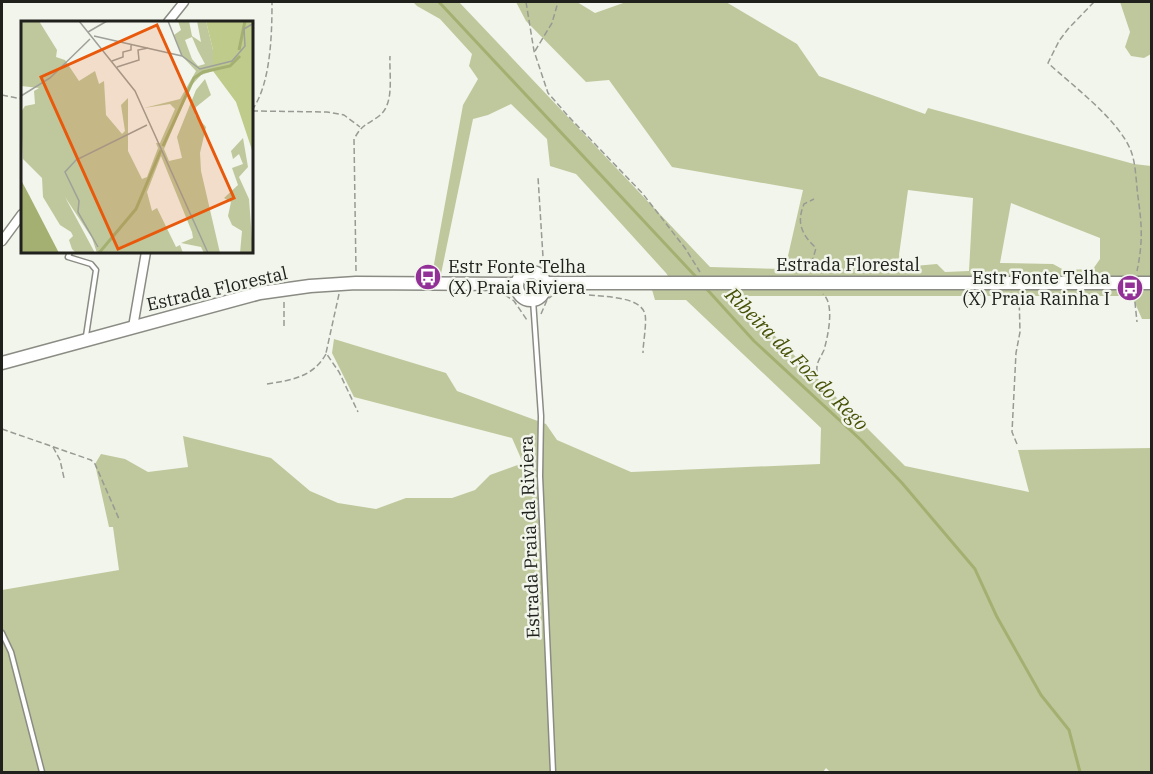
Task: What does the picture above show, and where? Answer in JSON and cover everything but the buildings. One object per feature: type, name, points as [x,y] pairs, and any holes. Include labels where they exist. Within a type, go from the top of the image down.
[{"type":"main road","points":[[528,272],[540,278],[542,294],[533,300],[521,296],[517,290],[517,284],[521,276],[528,272]]},
{"type":"main road","name":"Estrada Florestal","points":[[540,278],[682,283],[1152,283]]},
{"type":"main road","name":"Estrada Florestal","points":[[2,363],[260,294],[310,286],[517,284]]},
{"type":"street","points":[[169,21],[184,2]]},
{"type":"street","points":[[2,242],[21,215]]},
{"type":"street","points":[[133,327],[146,254]]},
{"type":"lane","points":[[69,254],[68,257],[92,264],[96,270],[86,340]]},
{"type":"lane","name":"Estrada Praia da Riviera","points":[[533,300],[541,416],[540,477],[553,772]]},
{"type":"lane","points":[[2,633],[11,652],[42,772]]},
{"type":"path","points":[[254,107],[260,98],[273,38],[272,2]]},
{"type":"path","points":[[526,2],[534,51],[548,93],[643,194],[713,283]]},
{"type":"path","points":[[534,51],[552,22],[558,2]]},
{"type":"path","points":[[1094,2],[1063,35],[1048,63],[1098,107],[1120,132],[1131,151],[1142,237],[1134,283],[1137,322]]},
{"type":"path","points":[[356,284],[354,139],[360,127],[380,116],[389,104],[390,56]]},
{"type":"path","points":[[2,95],[21,99]]},
{"type":"path","points":[[254,110],[327,112],[344,115],[360,127]]},
{"type":"path","points":[[538,177],[543,257],[540,278]]},
{"type":"path","points":[[1017,283],[1020,297],[1020,332],[1015,363],[1012,432],[1017,444]]},
{"type":"path","points":[[267,384],[295,379],[309,373],[320,364],[326,353],[341,284]]},
{"type":"path","points":[[504,294],[514,301],[528,322]]},
{"type":"path","points":[[581,294],[622,299],[641,307],[645,315],[643,353]]},
{"type":"path","points":[[283,296],[284,326]]},
{"type":"path","points":[[326,353],[339,372],[358,412]]},
{"type":"path","points":[[2,429],[82,456],[95,464],[120,519]]},
{"type":"path","points":[[52,446],[60,460],[64,478]]},
{"type":"green space","points":[[413,2],[459,2],[710,267],[785,269],[803,190],[672,167],[609,80],[586,82],[526,21],[516,2],[577,2],[595,13],[626,2],[726,2],[797,44],[819,76],[925,114],[928,108],[1134,164],[1151,166],[1151,319],[1142,319],[1132,296],[735,296],[905,466],[1029,492],[1018,450],[1151,448],[1151,772],[830,772],[826,768],[823,772],[2,772],[2,590],[119,570],[113,527],[109,527],[95,464],[101,454],[125,459],[148,472],[188,467],[183,436],[271,458],[310,491],[338,503],[376,509],[406,498],[452,498],[475,490],[490,475],[523,463],[512,438],[354,397],[332,353],[334,339],[446,373],[457,391],[546,424],[557,440],[631,472],[820,464],[821,428],[686,300],[655,300],[650,283],[672,282],[666,273],[576,174],[550,166],[547,139],[511,104],[473,119],[441,274],[432,275],[463,105],[478,79],[469,66],[472,54],[440,19]],"holes":[[[908,190],[973,198],[969,271],[945,272],[937,264],[902,267],[899,255]],[[1011,203],[1100,238],[1100,259],[1093,269],[1064,270],[1053,264],[1000,263]]]},
{"type":"green space","points":[[1120,2],[1151,2],[1151,54],[1144,58],[1131,56],[1125,47],[1130,32]]},
{"type":"waterway","name":"Ribeira da Foz do Rego","points":[[439,2],[698,279]]},
{"type":"waterway","name":"Ribeira da Foz do Rego","points":[[704,286],[754,341],[862,441],[902,483],[975,569],[997,617],[1041,695],[1069,730],[1080,772]]},
{"type":"place","name":"Estr Fonte Telha (X) Praia Riviera","points":[[428,277]]},
{"type":"place","name":"Estr Fonte Telha (X) Praia Rainha I","points":[[1130,288]]}]
